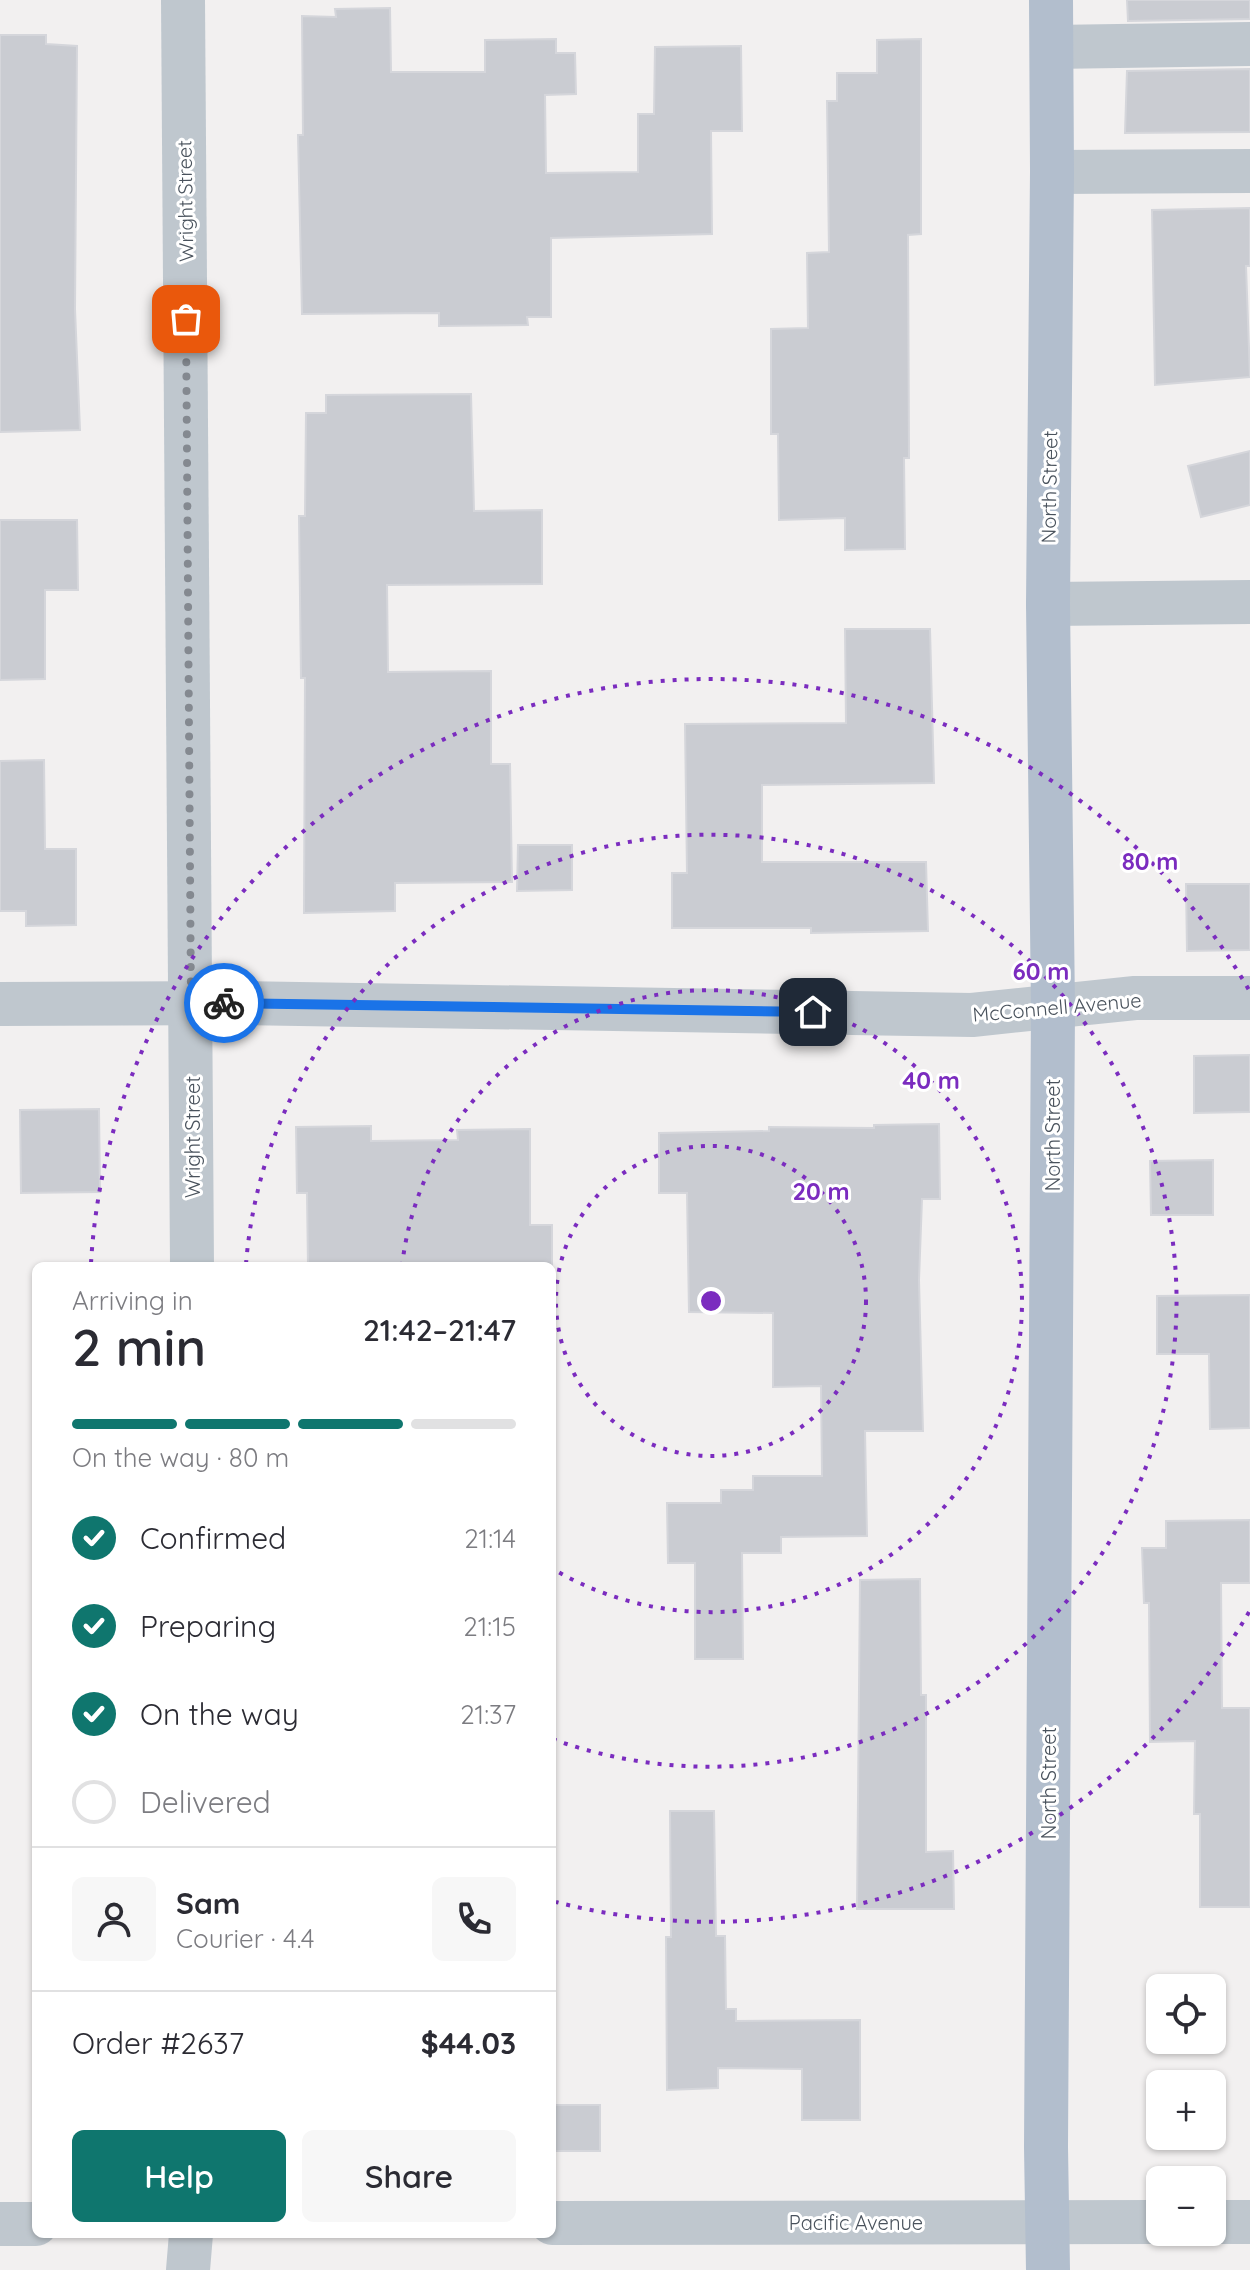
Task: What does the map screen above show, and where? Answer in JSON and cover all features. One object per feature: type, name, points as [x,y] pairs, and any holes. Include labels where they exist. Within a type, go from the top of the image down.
[{"type":"main road","name":"North Street","points":[[1048,2270],[1053,1007],[1048,604],[1051,0]]},
{"type":"street","name":"Wright Street","points":[[183,0],[192,1262]]},
{"type":"street","points":[[1052,47],[1250,44]]},
{"type":"street","points":[[1052,172],[1250,171]]},
{"type":"street","points":[[1048,604],[1250,602]]},
{"type":"street","name":"McConnell Avenue","points":[[0,1004],[191,1003],[972,1015],[1135,998],[1250,998]]},
{"type":"street","name":"Pacific Avenue","points":[[556,2223],[1146,2222]]},
{"type":"street","points":[[1226,2222],[1250,2222]]},
{"type":"street","points":[[0,2224],[32,2224]]},
{"type":"street","points":[[188,2270],[191,2238]]},
{"type":"building","points":[[1127,0],[1250,0],[1250,19],[1128,21]]},
{"type":"building","points":[[390,8],[391,72],[485,72],[485,40],[556,39],[556,53],[575,53],[576,94],[545,95],[546,173],[638,172],[638,114],[654,114],[655,47],[741,46],[742,131],[711,131],[712,234],[551,238],[551,317],[527,317],[528,325],[439,326],[439,313],[302,314],[298,135],[303,135],[302,16],[336,17],[335,9]]},
{"type":"building","points":[[0,35],[46,35],[46,44],[77,46],[75,309],[80,430],[0,432]]},
{"type":"building","points":[[921,39],[921,234],[908,235],[909,458],[904,458],[905,549],[845,550],[845,518],[779,520],[778,434],[771,434],[771,329],[808,328],[807,253],[829,252],[827,101],[837,101],[837,73],[877,73],[877,40]]},
{"type":"building","points":[[1250,69],[1250,132],[1125,133],[1127,71]]},
{"type":"building","points":[[1250,208],[1250,266],[1246,266],[1250,377],[1155,385],[1152,210]]},
{"type":"building","points":[[471,394],[474,511],[542,510],[542,584],[387,585],[388,672],[491,671],[491,764],[510,764],[512,882],[395,883],[395,911],[304,913],[305,678],[301,678],[299,516],[305,516],[306,413],[326,413],[326,395]]},
{"type":"building","points":[[1250,451],[1250,505],[1201,517],[1188,466]]},
{"type":"building","points":[[0,520],[77,520],[78,590],[45,590],[45,679],[0,680]]},
{"type":"building","points":[[845,629],[930,629],[934,783],[762,785],[762,862],[926,862],[928,931],[811,933],[811,928],[672,928],[672,873],[687,873],[685,724],[846,723]]},
{"type":"building","points":[[44,760],[45,849],[76,849],[76,925],[26,926],[26,911],[0,911],[0,761]]},
{"type":"building","points":[[518,845],[572,845],[572,890],[517,891]]},
{"type":"building","points":[[1186,884],[1250,884],[1250,950],[1187,951]]},
{"type":"building","points":[[1250,1055],[1250,1112],[1194,1113],[1194,1056]]},
{"type":"building","points":[[99,1109],[100,1192],[21,1193],[20,1110]]},
{"type":"building","points":[[939,1124],[940,1199],[922,1199],[919,1280],[923,1431],[865,1431],[867,1536],[781,1537],[781,1553],[742,1553],[743,1659],[695,1659],[695,1563],[668,1563],[667,1503],[721,1503],[721,1490],[753,1490],[753,1476],[822,1476],[821,1386],[773,1387],[773,1313],[689,1312],[687,1193],[659,1193],[659,1133],[769,1131],[769,1127],[874,1128],[874,1125]]},
{"type":"building","points":[[371,1126],[371,1141],[458,1140],[457,1130],[530,1129],[530,1225],[552,1225],[552,1262],[308,1262],[307,1193],[297,1193],[296,1127]]},
{"type":"building","points":[[1213,1160],[1213,1215],[1151,1215],[1150,1161]]},
{"type":"building","points":[[1250,1295],[1250,1428],[1210,1429],[1209,1354],[1157,1354],[1157,1296]]},
{"type":"building","points":[[1250,1520],[1250,1583],[1221,1583],[1222,1708],[1250,1708],[1250,1907],[1200,1907],[1200,1814],[1194,1814],[1195,1741],[1150,1742],[1149,1603],[1144,1603],[1142,1548],[1166,1548],[1166,1521]]},
{"type":"building","points":[[920,1579],[921,1695],[926,1695],[926,1852],[953,1851],[954,1909],[857,1909],[860,1580]]},
{"type":"building","points":[[670,1811],[714,1811],[716,1936],[725,1936],[726,2009],[736,2009],[736,2021],[860,2020],[860,2120],[802,2120],[802,2069],[718,2068],[718,2088],[667,2090],[666,1937],[671,1937]]},
{"type":"building","points":[[556,2105],[600,2105],[600,2151],[556,2151]]},
{"type":"way so far","points":[[186,319],[191,1003],[224,1003]]},
{"type":"route","points":[[224,1003],[813,1012]]}]
